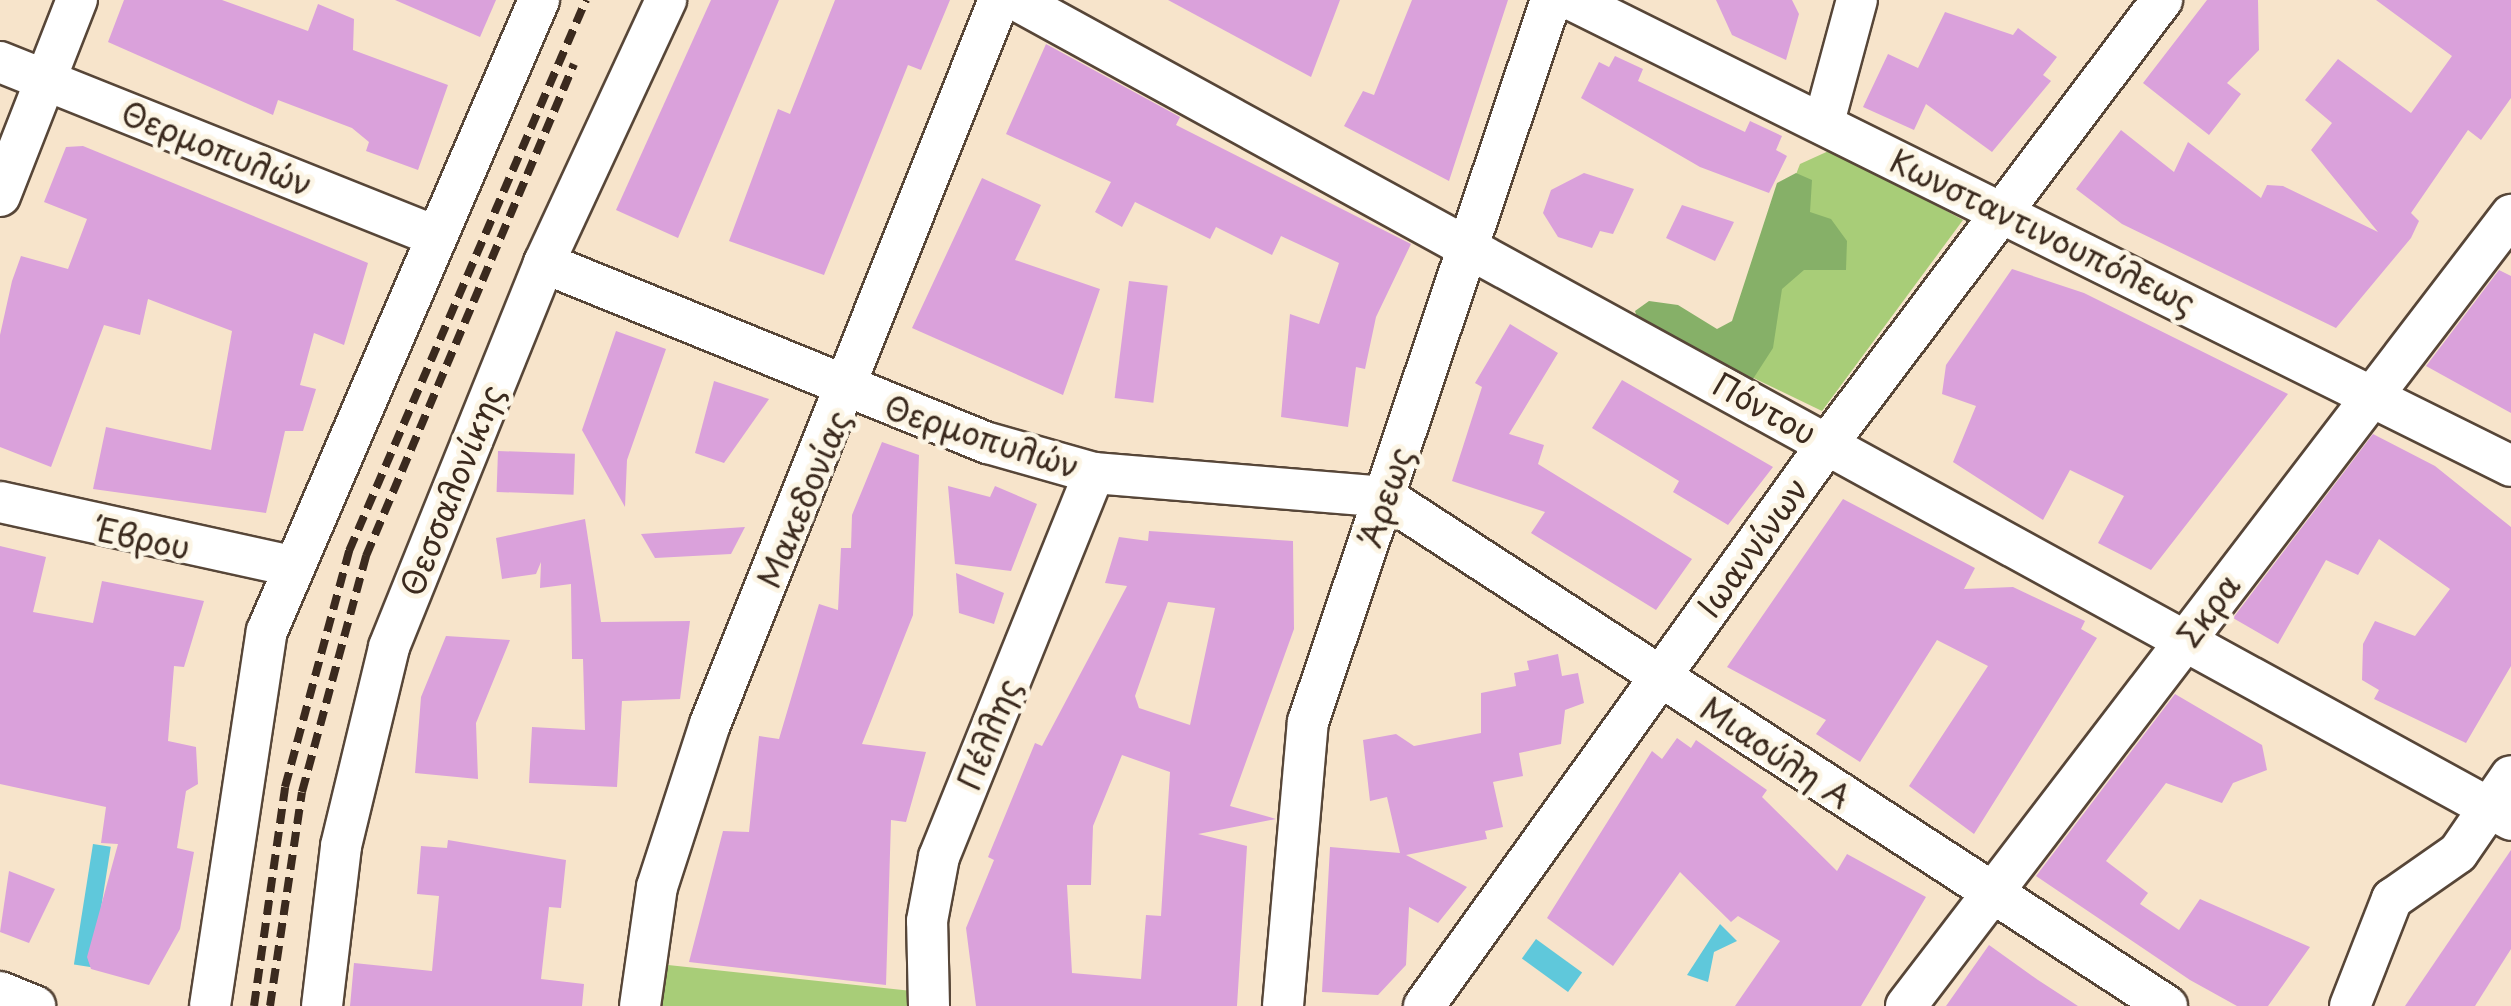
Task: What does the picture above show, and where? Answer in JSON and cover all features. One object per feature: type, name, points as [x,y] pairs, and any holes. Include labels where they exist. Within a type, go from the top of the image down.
[{"type":"street","points":[[0,196],[77,0]]},
{"type":"street","points":[[210,1006],[250,702],[290,566],[539,0]]},
{"type":"street","name":"Θεσσαλονίκης","points":[[322,1006],[341,846],[389,647],[544,263],[666,0]]},
{"type":"street","name":"Μακεδονίας","points":[[640,1006],[657,886],[710,724],[848,392],[999,0]]},
{"type":"street","name":"Πόντου","points":[[1016,0],[1828,443],[2184,643],[2503,801]]},
{"type":"street","name":"Άρεως","points":[[1284,1006],[1297,779],[1551,0]]},
{"type":"street","name":"Κωνσταντινουπόλεως","points":[[1572,0],[1824,122],[2369,400],[2511,466]]},
{"type":"street","points":[[1824,122],[1857,0]]},
{"type":"street","name":"Ιωαννίνων","points":[[1424,1006],[1828,443],[2162,0]]},
{"type":"street","name":"Θερμοπυλών","points":[[0,62],[434,236]]},
{"type":"street","name":"Σκρα","points":[[1906,1006],[2511,215]]},
{"type":"street","name":"Θερμοπυλών","points":[[544,263],[848,392],[1094,472],[1386,497]]},
{"type":"street","name":"Πέλλης","points":[[930,1006],[927,921],[938,857],[1094,472]]},
{"type":"street","name":"Μιαούλη Α","points":[[1386,497],[1991,895],[2168,1006]]},
{"type":"street","name":"Έβρου","points":[[0,502],[290,566]]},
{"type":"street","points":[[2350,1006],[2392,900],[2458,853],[2503,801]]},
{"type":"green space","points":[[1833,149],[1963,220],[1822,411],[1739,371],[1733,338],[1800,164]]},
{"type":"green space","points":[[1796,173],[1812,180],[1810,212],[1831,219],[1847,241],[1846,270],[1804,270],[1782,289],[1773,348],[1753,379],[1641,330],[1635,311],[1649,301],[1678,305],[1717,329],[1732,321],[1777,183]]},
{"type":"green space","points":[[668,965],[912,991],[912,1006],[660,1006]]},
{"type":"water","points":[[93,844],[111,847],[92,967],[74,964]]},
{"type":"water","points":[[1720,924],[1737,941],[1714,952],[1708,982],[1687,975]]},
{"type":"water","points":[[1536,939],[1582,973],[1568,992],[1522,958]]},
{"type":"building","points":[[124,0],[222,0],[308,31],[318,4],[354,19],[353,50],[448,85],[418,170],[366,151],[369,142],[352,128],[278,100],[273,115],[108,42]]},
{"type":"building","points":[[395,0],[496,0],[480,37]]},
{"type":"building","points":[[711,0],[779,0],[678,238],[616,210]]},
{"type":"building","points":[[835,0],[950,0],[921,70],[908,65],[824,275],[729,241],[778,109],[790,114]]},
{"type":"building","points":[[1168,0],[1340,0],[1311,77]]},
{"type":"building","points":[[1412,0],[1508,0],[1449,181],[1344,126],[1363,91],[1374,95]]},
{"type":"building","points":[[1716,0],[1792,0],[1799,14],[1786,60],[1732,35]]},
{"type":"building","points":[[2207,0],[2258,0],[2259,50],[2227,83],[2241,94],[2209,135],[2143,83]]},
{"type":"building","points":[[2376,0],[2511,0],[2511,98],[2481,140],[2468,130],[2411,213],[2419,221],[2411,238],[2336,328],[2122,224],[2076,189],[2121,130],[2174,172],[2188,142],[2261,198],[2267,185],[2283,186],[2378,232],[2311,150],[2332,123],[2305,100],[2338,59],[2411,113],[2452,56]]},
{"type":"building","points":[[1945,12],[2013,35],[2018,28],[2057,57],[2043,75],[2051,81],[1992,152],[1926,104],[1914,130],[1863,107],[1888,54],[1918,68]]},
{"type":"building","points":[[1046,44],[1180,117],[1176,125],[1411,244],[1376,317],[1365,369],[1356,367],[1348,427],[1281,417],[1290,314],[1319,324],[1339,263],[1281,236],[1272,255],[1216,227],[1210,239],[1135,202],[1122,227],[1095,212],[1111,182],[1006,134]]},
{"type":"building","points":[[1615,56],[1643,69],[1638,81],[1745,132],[1750,121],[1782,136],[1776,150],[1787,156],[1769,193],[1700,167],[1581,98],[1599,62],[1609,67]]},
{"type":"building","points":[[83,146],[368,263],[344,345],[314,333],[300,385],[316,389],[303,431],[285,431],[266,513],[93,489],[106,427],[211,450],[232,331],[148,299],[140,335],[104,325],[51,467],[0,447],[0,335],[12,281],[21,256],[68,269],[87,219],[44,202],[66,147]]},
{"type":"building","points":[[1584,173],[1634,189],[1613,234],[1600,231],[1592,248],[1558,237],[1543,213],[1551,190]]},
{"type":"building","points":[[982,178],[1041,205],[1015,260],[1100,289],[1063,395],[912,328]]},
{"type":"building","points":[[1682,205],[1734,222],[1715,261],[1666,238]]},
{"type":"building","points":[[2012,269],[2084,293],[2288,394],[2151,570],[2098,543],[2124,496],[2070,470],[2043,520],[1953,462],[1976,406],[1942,394],[1946,365]]},
{"type":"building","points":[[2499,270],[2511,276],[2511,413],[2426,366]]},
{"type":"building","points":[[1129,281],[1168,286],[1153,403],[1115,398]]},
{"type":"building","points":[[1510,324],[1558,353],[1509,434],[1544,445],[1538,464],[1692,559],[1656,610],[1531,533],[1545,512],[1452,481],[1482,387],[1475,383]]},
{"type":"building","points":[[616,331],[666,349],[627,460],[625,507],[582,430]]},
{"type":"building","points":[[1622,380],[1773,467],[1728,525],[1673,492],[1679,481],[1592,428]]},
{"type":"building","points":[[714,381],[769,399],[724,463],[695,453]]},
{"type":"building","points":[[2373,434],[2435,466],[2511,527],[2511,666],[2466,743],[2374,699],[2379,690],[2362,680],[2363,644],[2375,621],[2415,636],[2450,589],[2379,539],[2358,575],[2326,560],[2278,644],[2233,618]]},
{"type":"building","points":[[882,442],[919,455],[913,615],[862,744],[926,752],[906,822],[891,820],[886,985],[689,962],[723,831],[749,832],[759,736],[779,739],[819,604],[838,610],[841,548],[851,548],[852,515]]},
{"type":"building","points":[[498,451],[575,454],[574,495],[497,492]]},
{"type":"building","points":[[948,486],[990,497],[995,486],[1037,504],[1011,571],[955,564]]},
{"type":"building","points":[[1843,499],[1975,568],[1964,589],[2013,587],[2085,621],[2081,629],[2097,638],[1974,834],[1909,786],[1988,666],[1937,640],[1860,762],[1816,734],[1826,720],[1727,667]]},
{"type":"building","points":[[585,519],[601,622],[690,621],[680,699],[622,701],[617,787],[529,783],[532,727],[585,730],[583,659],[572,659],[571,584],[540,588],[541,562],[536,574],[502,579],[496,538]]},
{"type":"building","points":[[745,527],[731,554],[655,558],[641,534]]},
{"type":"building","points":[[1149,531],[1293,541],[1294,629],[1230,806],[1276,819],[1198,834],[1247,846],[1237,1006],[976,1006],[966,928],[994,860],[988,857],[1035,743],[1042,746],[1127,586],[1105,583],[1119,537],[1148,541]],"holes":[[[1168,602],[1215,608],[1190,725],[1139,708],[1135,696]],[[1122,755],[1170,772],[1161,916],[1146,915],[1141,979],[1072,973],[1067,885],[1091,885],[1093,826]]]},
{"type":"building","points":[[0,546],[46,557],[33,612],[93,623],[102,581],[204,601],[184,667],[174,666],[168,741],[196,747],[198,784],[186,791],[177,848],[194,852],[180,929],[149,985],[91,969],[87,957],[118,844],[101,843],[106,807],[0,784]]},
{"type":"building","points":[[956,573],[1004,593],[994,624],[959,613]]},
{"type":"building","points":[[446,636],[510,640],[476,723],[478,779],[415,773],[421,697]]},
{"type":"building","points":[[1558,654],[1562,676],[1578,673],[1584,703],[1565,710],[1561,744],[1519,753],[1523,776],[1493,782],[1503,827],[1485,831],[1487,839],[1406,855],[1467,887],[1438,923],[1409,907],[1406,965],[1378,995],[1322,992],[1330,847],[1400,853],[1387,797],[1370,801],[1363,740],[1396,734],[1414,746],[1481,733],[1481,693],[1516,686],[1514,673],[1529,670],[1527,661]]},
{"type":"building","points":[[2175,694],[2262,745],[2267,770],[2233,783],[2222,803],[2166,783],[2106,861],[2148,893],[2140,904],[2179,930],[2200,899],[2310,947],[2268,1006],[2237,1006],[2190,980],[2036,876]]},
{"type":"building","points":[[1677,738],[1691,748],[1696,740],[1767,790],[1762,797],[1837,871],[1847,854],[1926,897],[1861,1006],[1735,1006],[1780,941],[1738,916],[1731,922],[1680,872],[1613,966],[1547,918],[1652,751],[1662,759]]},
{"type":"building","points":[[448,840],[566,860],[561,908],[549,907],[541,979],[584,984],[582,1006],[350,1006],[354,963],[432,971],[439,896],[417,894],[421,846],[447,848]]},
{"type":"building","points":[[2511,850],[2511,949],[2475,1006],[2405,1006]]},
{"type":"building","points":[[9,871],[55,889],[29,943],[0,932]]},
{"type":"building","points":[[1989,945],[2038,980],[2078,1006],[1946,1006]]},
{"type":"railway","points":[[254,1006],[285,787],[349,551],[586,0]]},
{"type":"railway","points":[[270,1006],[302,792],[366,556],[574,64]]}]
